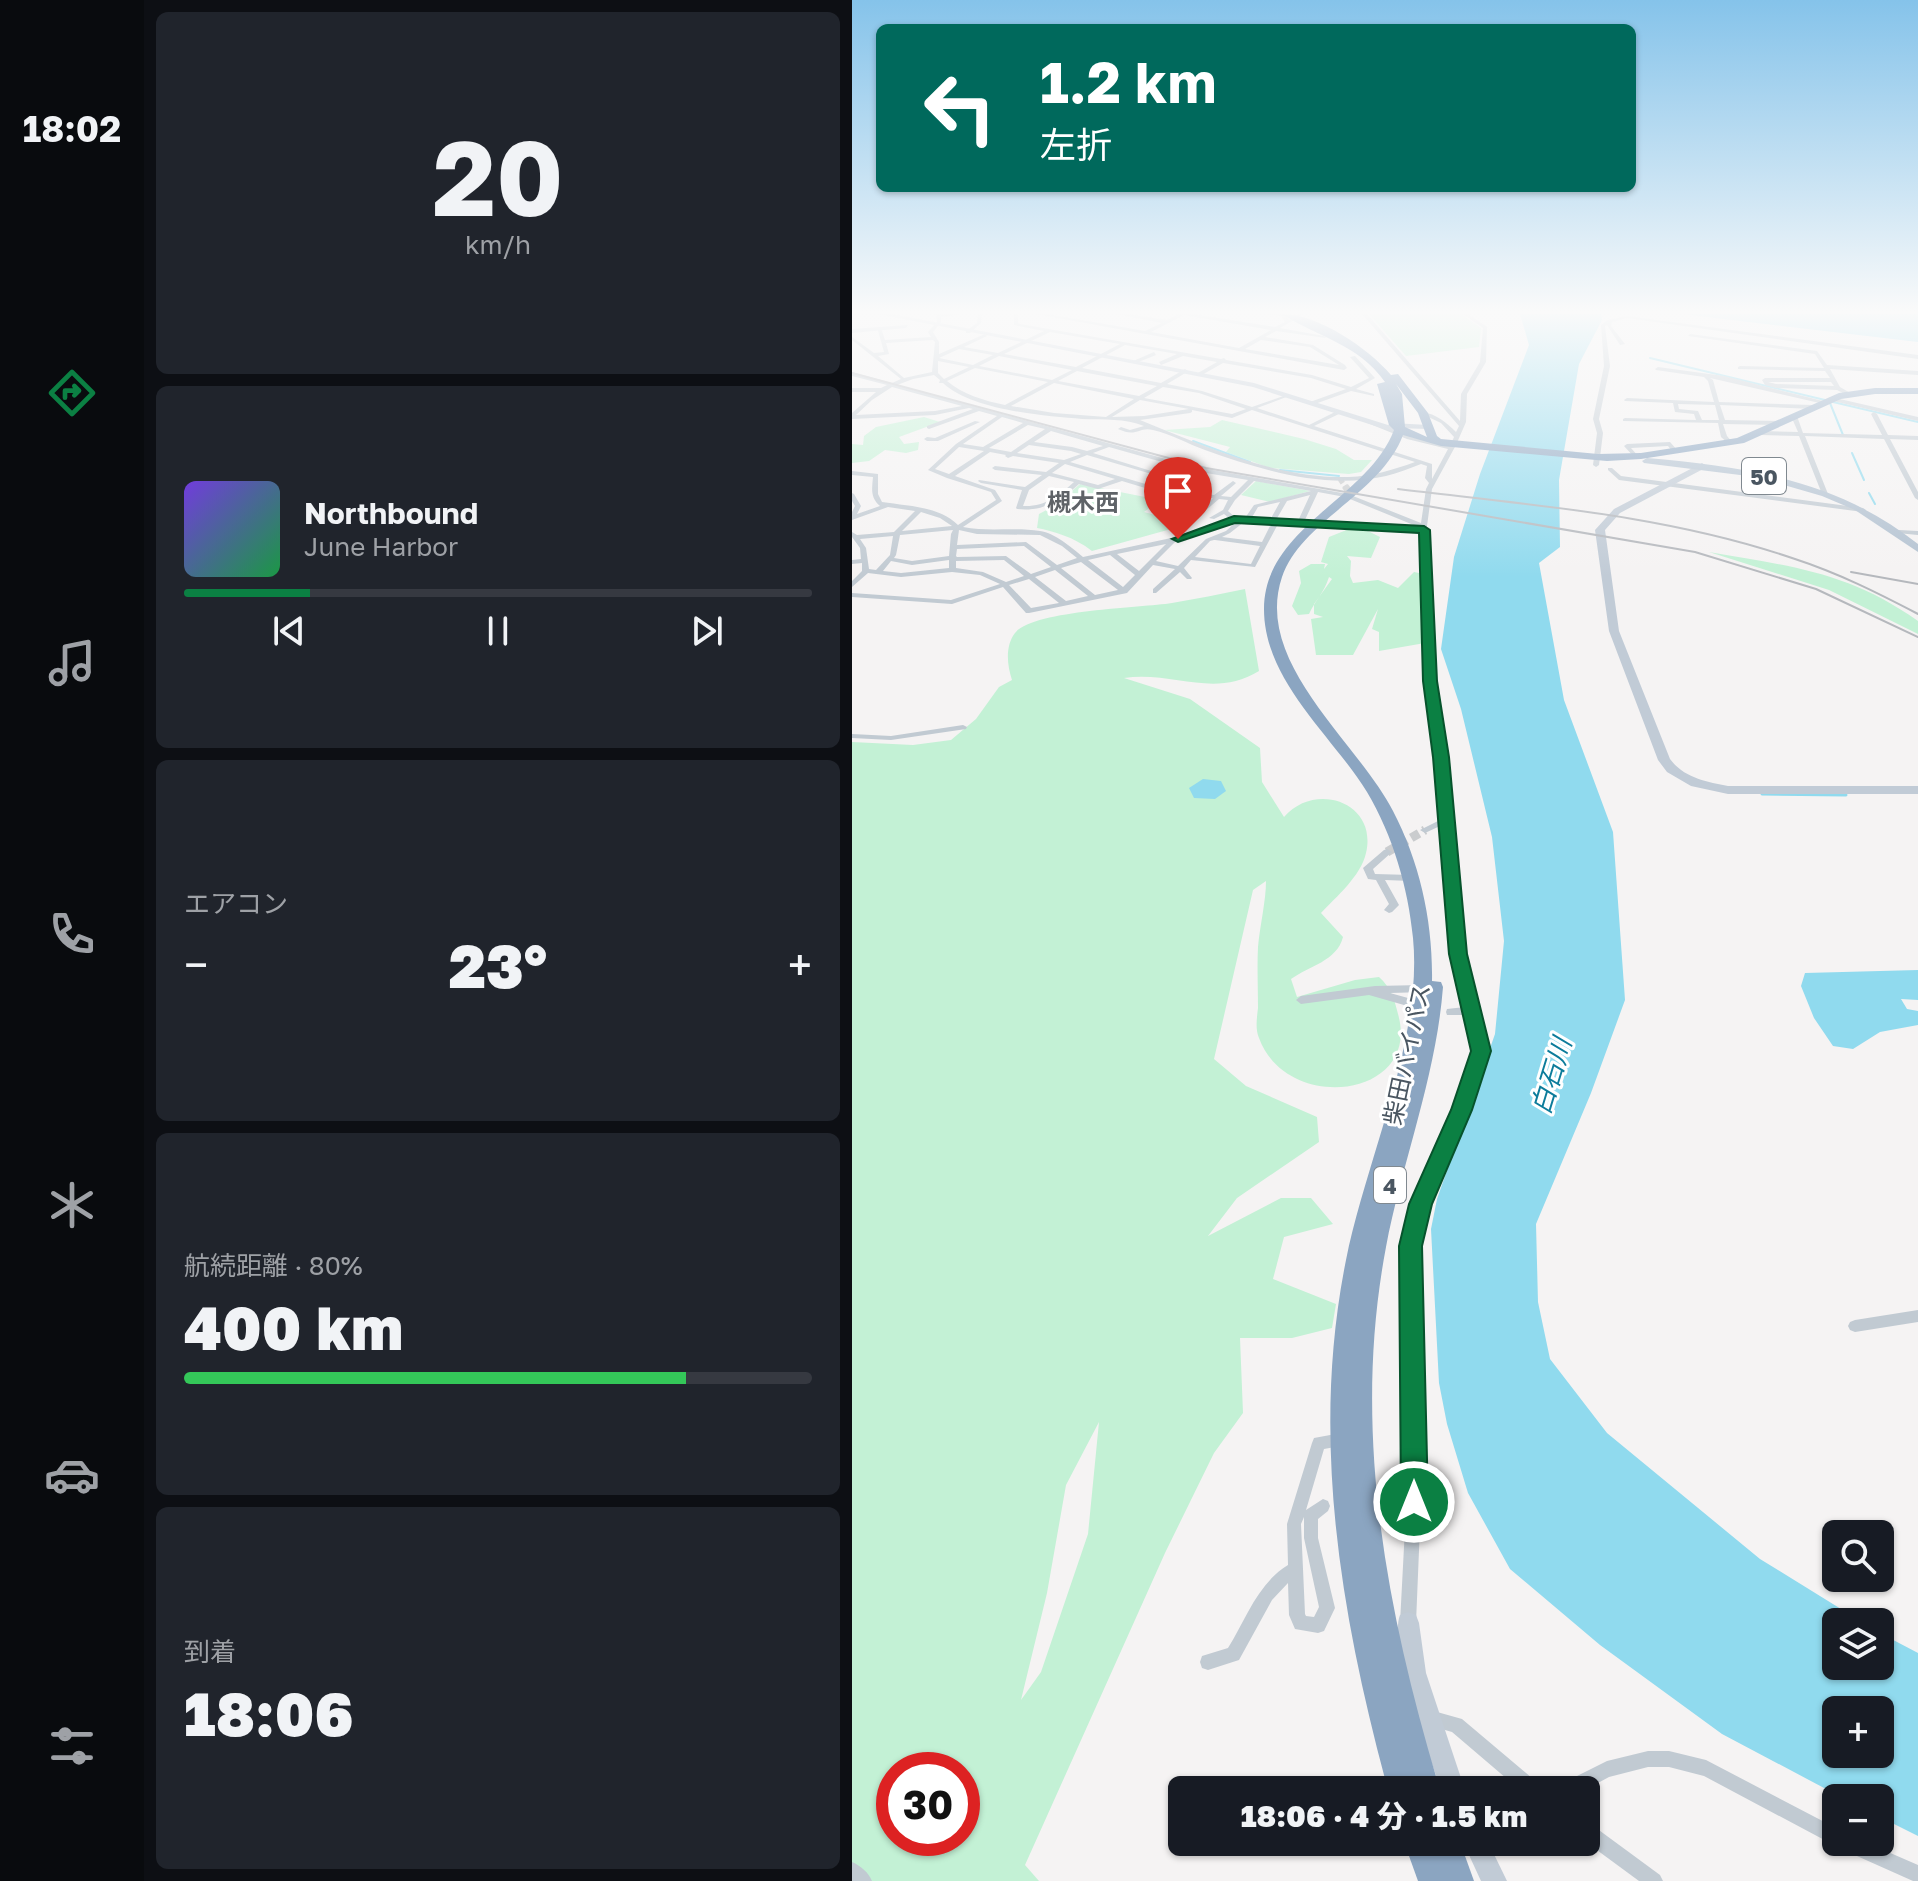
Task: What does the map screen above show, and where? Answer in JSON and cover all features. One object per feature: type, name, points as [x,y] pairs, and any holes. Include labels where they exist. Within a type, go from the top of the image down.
[{"type":"highway","points":[[1390,402],[1398,420],[1414,437],[1594,460],[1645,457],[1730,443],[1761,433],[1823,402]]},
{"type":"highway","points":[[1398,420],[1407,405],[1406,402]]},
{"type":"highway","points":[[1415,402],[1423,413],[1432,437],[1454,444]]},
{"type":"highway","name":"柴田バイパス","points":[[1398,420],[1403,442],[1389,464],[1312,533],[1292,556],[1279,589],[1274,617],[1291,673],[1383,808],[1411,878],[1423,944],[1413,995],[1412,1050],[1357,1264],[1347,1325],[1341,1440],[1346,1524],[1361,1620],[1400,1776]]},
{"type":"highway","name":"柴田バイパス","points":[[1274,617],[1300,671],[1402,817],[1417,854],[1430,906],[1435,969],[1431,1016],[1374,1248],[1363,1318],[1358,1410],[1363,1512],[1375,1593],[1396,1692],[1421,1776]]},
{"type":"highway","points":[[1425,1856],[1434,1881]]},
{"type":"highway","points":[[1449,1856],[1458,1881]]},
{"type":"main road","name":"50","points":[[1645,457],[1765,476],[1825,494],[1863,510],[1899,532],[1918,549]]},
{"type":"street","points":[[852,416],[869,402]]},
{"type":"street","points":[[954,402],[1194,469],[1352,496],[1424,528]]},
{"type":"street","points":[[992,402],[1034,413],[1128,419],[1200,410]]},
{"type":"street","points":[[1007,406],[1015,402]]},
{"type":"street","points":[[1106,418],[1132,402]]},
{"type":"street","points":[[1158,402],[1235,416],[1271,402]]},
{"type":"street","points":[[1226,402],[1430,465],[1428,478],[1432,482]]},
{"type":"street","points":[[1308,402],[1414,437]]},
{"type":"street","points":[[1441,402],[1461,425]]},
{"type":"street","points":[[1448,1776],[1428,1718],[1409,1647],[1414,1502],[1411,1246],[1425,1192],[1479,1061],[1480,1039],[1470,1011],[1458,954],[1430,681],[1424,528],[1432,482],[1454,444],[1461,425],[1463,402]]},
{"type":"street","points":[[1594,460],[1600,402]]},
{"type":"street","points":[[1670,402],[1783,402]]},
{"type":"street","points":[[1675,402],[1677,411],[1696,412],[1699,420]]},
{"type":"street","points":[[1829,402],[1918,419]]},
{"type":"street","points":[[1717,403],[1724,437],[1730,443]]},
{"type":"street","points":[[852,416],[935,413],[970,406]]},
{"type":"street","points":[[929,427],[983,408]]},
{"type":"street","points":[[962,433],[993,412]]},
{"type":"street","points":[[1311,426],[1339,412]]},
{"type":"street","points":[[1423,413],[1443,422],[1454,444]]},
{"type":"street","points":[[1874,414],[1918,498]]},
{"type":"street","points":[[952,570],[957,528],[999,501],[993,491],[931,470],[958,445],[1002,415]]},
{"type":"street","points":[[1794,416],[1825,494]]},
{"type":"street","points":[[1128,419],[1268,470],[1339,478],[1391,475],[1419,463]]},
{"type":"street","points":[[1370,422],[1398,420],[1428,427]]},
{"type":"street","points":[[1625,420],[1780,423]]},
{"type":"street","points":[[927,439],[936,440],[977,422]]},
{"type":"street","points":[[949,477],[1029,422]]},
{"type":"street","points":[[1370,422],[1409,438],[1454,444]]},
{"type":"street","points":[[1121,429],[1130,432],[1148,427]]},
{"type":"street","points":[[977,480],[1050,429]]},
{"type":"street","points":[[1761,433],[1918,438]]},
{"type":"street","points":[[1645,457],[1627,446],[1662,442],[1670,444],[1675,451]]},
{"type":"street","points":[[1027,443],[1086,453],[1174,479]]},
{"type":"street","points":[[958,445],[1010,456],[1064,462],[1155,489],[1232,499]]},
{"type":"street","points":[[1078,482],[1048,507],[1038,510],[1019,508],[1026,489],[1064,462],[1107,446]]},
{"type":"street","points":[[1107,476],[1145,457]]},
{"type":"street","points":[[1702,466],[1609,517],[1600,536],[1614,631],[1657,743],[1671,769],[1695,783],[1728,790],[1918,790]]},
{"type":"street","points":[[995,468],[1049,474],[1098,487],[1122,479]]},
{"type":"street","points":[[1155,489],[1194,469]]},
{"type":"street","points":[[1610,469],[1620,482],[1668,484],[1863,510]]},
{"type":"street","points":[[852,473],[876,475],[876,500],[919,510],[955,523],[957,528]]},
{"type":"street","points":[[967,482],[977,480],[1026,489]]},
{"type":"street","points":[[1208,480],[1159,513],[1191,521],[1233,483]]},
{"type":"street","points":[[1212,518],[1225,511],[1232,499],[1252,480]]},
{"type":"street","points":[[1156,591],[1213,537],[1245,520],[1256,506],[1315,491]]},
{"type":"street","points":[[1300,524],[1315,491]]},
{"type":"street","points":[[852,495],[858,506],[852,518],[888,505]]},
{"type":"street","points":[[1189,558],[1253,566],[1284,500]]},
{"type":"street","points":[[878,572],[891,559],[897,532],[919,510]]},
{"type":"street","points":[[1368,526],[1382,510]]},
{"type":"street","points":[[1225,511],[1234,520]]},
{"type":"street","points":[[852,595],[952,602],[1082,559],[1173,540],[1234,520],[1424,528]]},
{"type":"street","points":[[869,534],[883,527],[904,525]]},
{"type":"street","points":[[854,535],[957,528],[977,532],[1041,533],[1082,559],[1123,591]]},
{"type":"street","points":[[1899,532],[1918,533]]},
{"type":"street","points":[[981,573],[1041,533]]},
{"type":"street","points":[[854,535],[863,548],[866,571]]},
{"type":"street","points":[[1213,537],[1233,548],[1264,544]]},
{"type":"street","points":[[852,585],[866,571],[910,575],[952,570],[981,573],[1005,585],[1029,611],[1123,591],[1173,540]]},
{"type":"street","points":[[954,547],[1026,544],[1095,598]]},
{"type":"street","points":[[852,549],[863,548]]},
{"type":"street","points":[[1221,563],[1233,548]]},
{"type":"street","points":[[1112,553],[1139,575]]},
{"type":"street","points":[[891,559],[912,563],[954,558],[1006,558],[1065,604]]},
{"type":"street","points":[[852,562],[865,561]]},
{"type":"street","points":[[1150,562],[1180,568],[1189,578]]},
{"type":"street","points":[[852,736],[891,738],[963,727]]},
{"type":"street","points":[[1425,830],[1446,820]]},
{"type":"street","points":[[1387,852],[1368,868],[1371,877],[1411,878]]},
{"type":"street","points":[[1380,879],[1394,905],[1389,910]]},
{"type":"street","points":[[1369,991],[1413,995]]},
{"type":"street","points":[[1301,1000],[1369,991],[1413,995]]},
{"type":"street","points":[[1451,1012],[1470,1011]]},
{"type":"street","points":[[1855,1326],[1918,1316]]},
{"type":"street","points":[[1323,1506],[1311,1515],[1310,1523],[1327,1608],[1318,1625],[1301,1623],[1297,1615],[1294,1524],[1319,1443],[1341,1440]]},
{"type":"street","points":[[1378,1501],[1414,1502]]},
{"type":"street","points":[[1208,1662],[1233,1654],[1270,1592],[1283,1575],[1295,1569]]},
{"type":"street","points":[[1428,1718],[1456,1725],[1516,1776]]},
{"type":"street","points":[[1594,1776],[1607,1769],[1648,1759],[1669,1759],[1706,1768],[1822,1830]]},
{"type":"street","points":[[1600,1841],[1654,1881]]},
{"type":"street","points":[[1482,1856],[1494,1881]]},
{"type":"street","points":[[1877,1856],[1918,1874]]},
{"type":"street","points":[[852,1871],[863,1881]]},
{"type":"green space","points":[[924,417],[940,422],[899,437],[904,444],[919,442],[918,450],[906,453],[885,450],[869,461],[852,463],[852,444],[863,445],[864,436],[876,427]]},
{"type":"green space","points":[[1222,420],[1304,439],[1336,449],[1354,460],[1372,460],[1361,472],[1349,474],[1270,468],[1226,452],[1230,447],[1164,430],[1210,427]]},
{"type":"green space","points":[[1256,481],[1310,491],[1270,502],[1241,495]]},
{"type":"green space","points":[[1080,484],[1160,500],[1144,512],[1189,524],[1092,551],[1071,538],[1037,528],[1039,514],[1054,506]]},
{"type":"green space","points":[[1349,529],[1366,530],[1380,537],[1371,558],[1347,556],[1351,561],[1353,583],[1378,580],[1398,588],[1414,572],[1419,573],[1425,643],[1379,651],[1379,632],[1372,629],[1378,609],[1353,655],[1316,655],[1311,619],[1323,617],[1314,614],[1314,605],[1309,614],[1298,615],[1292,606],[1301,583],[1299,571],[1311,564],[1325,564],[1324,569],[1328,564],[1321,562],[1329,537]]},
{"type":"green space","points":[[1709,552],[1793,567],[1843,581],[1918,621],[1918,634],[1829,590]]},
{"type":"green space","points":[[1245,589],[1259,671],[1242,679],[1210,684],[1160,678],[1124,678],[1190,699],[1260,748],[1262,782],[1284,817],[1297,806],[1312,800],[1341,802],[1354,810],[1363,821],[1367,835],[1366,853],[1359,870],[1321,913],[1343,937],[1340,945],[1329,957],[1291,979],[1297,997],[1355,980],[1379,977],[1392,994],[1398,1014],[1400,1042],[1390,1064],[1372,1079],[1348,1086],[1322,1086],[1296,1079],[1274,1063],[1259,1038],[1257,1027],[1258,947],[1266,881],[1253,890],[1214,1059],[1246,1086],[1317,1117],[1319,1142],[1237,1198],[1208,1236],[1281,1198],[1311,1198],[1333,1224],[1284,1237],[1273,1279],[1336,1304],[1332,1328],[1292,1338],[1240,1338],[1243,1413],[1214,1453],[1165,1553],[1025,1865],[1039,1881],[852,1881],[852,742],[913,745],[951,740],[976,719],[999,687],[1012,680],[1008,650],[1015,633],[1026,625],[1088,611],[1172,603]],"holes":[[[1099,1422],[1088,1534],[1041,1672],[1021,1700],[1047,1593],[1066,1485]]]},
{"type":"water","name":"白石川","points":[[1507,402],[1572,402],[1559,480],[1560,547],[1539,563],[1564,700],[1613,832],[1625,1000],[1591,1093],[1536,1224],[1538,1302],[1550,1359],[1607,1433],[1760,1559],[1839,1608],[1822,1608],[1822,1680],[1894,1680],[1894,1640],[1918,1653],[1918,1836],[1894,1824],[1894,1784],[1822,1784],[1822,1787],[1722,1734],[1600,1645],[1510,1569],[1468,1493],[1447,1424],[1439,1383],[1431,1229],[1437,1199],[1495,1034],[1504,941],[1492,837],[1461,709],[1441,649],[1454,557],[1480,474]]},
{"type":"water","points":[[1203,779],[1221,781],[1226,791],[1215,799],[1194,798],[1189,788]]},
{"type":"water","points":[[1918,970],[1918,1000],[1901,999],[1907,1009],[1918,1011],[1918,1025],[1880,1032],[1853,1049],[1833,1046],[1814,1018],[1801,986],[1805,973]]},
{"type":"waterway","points":[[1833,402],[1918,422]]},
{"type":"waterway","points":[[1830,403],[1843,435]]},
{"type":"waterway","points":[[1193,441],[1250,462]]},
{"type":"waterway","points":[[1852,453],[1864,480]]},
{"type":"waterway","points":[[1280,470],[1339,476]]},
{"type":"waterway","points":[[1869,493],[1875,504]]},
{"type":"waterway","points":[[1762,794],[1846,795]]},
{"type":"tunnel","points":[[1340,479],[1346,488]]},
{"type":"tunnel","points":[[1345,486],[1351,494]]},
{"type":"tunnel","points":[[1387,852],[1425,830]]},
{"type":"railway","points":[[959,402],[1206,468],[1695,552],[1816,589],[1918,637]]},
{"type":"railway","points":[[1398,489],[1599,514],[1698,532],[1811,565],[1918,614]]},
{"type":"railway","points":[[1851,572],[1918,584]]},
{"type":"district","name":"槻木西","points":[[1083,501]]},
{"type":"route","points":[[1178,539],[1234,520],[1424,530],[1430,681],[1441,757],[1458,954],[1481,1051],[1461,1110],[1420,1204],[1411,1246],[1409,1299],[1415,1410],[1414,1502]]}]
